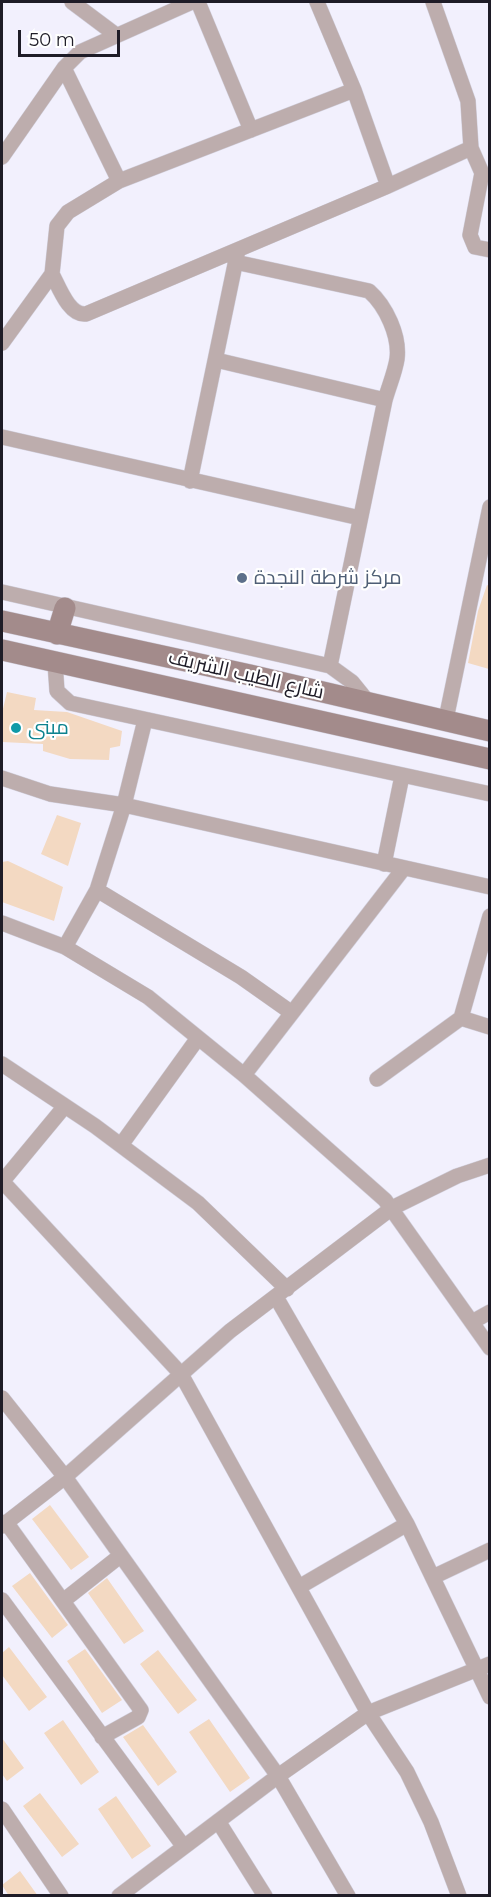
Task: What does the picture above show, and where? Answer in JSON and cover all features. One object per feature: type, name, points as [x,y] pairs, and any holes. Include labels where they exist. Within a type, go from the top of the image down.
[{"type":"main road","points":[[57,634],[65,608]]},
{"type":"main road","name":"شارع الطيب الشريف","points":[[2,621],[195,662],[446,719],[489,731]]},
{"type":"main road","name":"شارع الطيب الشريف","points":[[2,650],[489,759]]},
{"type":"main road","points":[[189,692],[199,688],[205,678],[195,662]]},
{"type":"main road","points":[[242,705],[237,688],[241,680],[250,675]]},
{"type":"street","points":[[72,2],[116,35]]},
{"type":"street","points":[[2,157],[64,68],[80,52],[192,2]]},
{"type":"street","points":[[198,2],[251,130]]},
{"type":"street","points":[[433,2],[468,101],[471,148],[482,179],[470,235],[475,247],[489,249]]},
{"type":"street","points":[[322,3],[388,186]]},
{"type":"street","points":[[64,68],[119,181]]},
{"type":"street","points":[[2,344],[52,274],[55,236],[60,219],[119,181],[354,90]]},
{"type":"street","points":[[52,274],[72,309],[81,315],[86,314],[237,256],[471,148]]},
{"type":"street","points":[[190,481],[237,256]]},
{"type":"street","points":[[237,256],[369,291],[380,300],[396,344],[397,358],[385,400],[330,666]]},
{"type":"street","points":[[216,360],[385,400]]},
{"type":"street","points":[[2,437],[360,518]]},
{"type":"street","points":[[446,719],[489,507]]},
{"type":"street","points":[[2,592],[330,666],[352,681],[369,703]]},
{"type":"street","points":[[55,663],[57,691],[70,703],[489,794]]},
{"type":"street","points":[[65,947],[97,890],[124,805],[145,720]]},
{"type":"street","points":[[384,864],[402,776]]},
{"type":"street","points":[[2,778],[50,794],[124,805],[489,887]]},
{"type":"street","points":[[244,1075],[404,868]]},
{"type":"street","points":[[97,890],[242,977],[292,1013]]},
{"type":"street","points":[[377,1079],[461,1018],[489,916]]},
{"type":"street","points":[[2,923],[65,947],[148,997],[244,1075],[392,1208],[489,1348]]},
{"type":"street","points":[[461,1018],[489,1027]]},
{"type":"street","points":[[121,1145],[198,1038]]},
{"type":"street","points":[[2,1064],[121,1145],[198,1203],[282,1293],[482,1667],[489,1697]]},
{"type":"street","points":[[65,1106],[2,1182],[181,1374],[368,1713],[412,1782],[436,1832],[459,1896]]},
{"type":"street","points":[[102,1737],[138,1717],[141,1710],[63,1600],[4,1524],[65,1477],[230,1331],[392,1208],[457,1176],[489,1165]]},
{"type":"street","points":[[472,1322],[489,1312]]},
{"type":"street","points":[[2,1398],[65,1477],[278,1776],[348,1896]]},
{"type":"street","points":[[299,1587],[407,1524]]},
{"type":"street","points":[[433,1576],[489,1550]]},
{"type":"street","points":[[63,1600],[120,1556]]},
{"type":"street","points":[[2,1600],[184,1847]]},
{"type":"street","points":[[123,1894],[278,1776],[368,1713],[482,1667]]},
{"type":"street","points":[[2,1809],[61,1896]]},
{"type":"street","points":[[218,1821],[265,1896]]},
{"type":"building","points":[[487,585],[489,586],[489,669],[468,663],[478,611]]},
{"type":"building","points":[[7,692],[36,698],[34,710],[67,712],[122,731],[120,746],[110,748],[109,760],[70,759],[43,751],[43,744],[2,742],[2,713]]},
{"type":"building","points":[[57,815],[81,823],[68,866],[41,854]]},
{"type":"building","points":[[8,861],[63,887],[54,921],[2,902],[2,862]]},
{"type":"building","points":[[50,1505],[89,1557],[71,1570],[32,1519]]},
{"type":"building","points":[[30,1573],[68,1625],[52,1638],[12,1586]]},
{"type":"building","points":[[107,1578],[144,1631],[124,1644],[88,1593]]},
{"type":"building","points":[[9,1647],[47,1697],[29,1711],[2,1675],[2,1653]]},
{"type":"building","points":[[85,1649],[122,1700],[102,1713],[67,1661]]},
{"type":"building","points":[[158,1650],[197,1700],[178,1714],[140,1664]]},
{"type":"building","points":[[209,1719],[250,1778],[230,1792],[189,1732]]},
{"type":"building","points":[[63,1720],[99,1772],[81,1785],[44,1733]]},
{"type":"building","points":[[143,1725],[177,1772],[158,1786],[123,1737]]},
{"type":"building","points":[[2,1738],[24,1768],[7,1781],[2,1774]]},
{"type":"building","points":[[40,1793],[79,1844],[62,1857],[23,1806]]},
{"type":"building","points":[[116,1796],[151,1846],[132,1859],[98,1809]]},
{"type":"building","points":[[20,1871],[38,1896],[9,1896],[2,1885]]},
{"type":"place","name":"مركز شرطة النجدة","points":[[242,578]]},
{"type":"place","name":"مبنى","points":[[16,728]]}]
